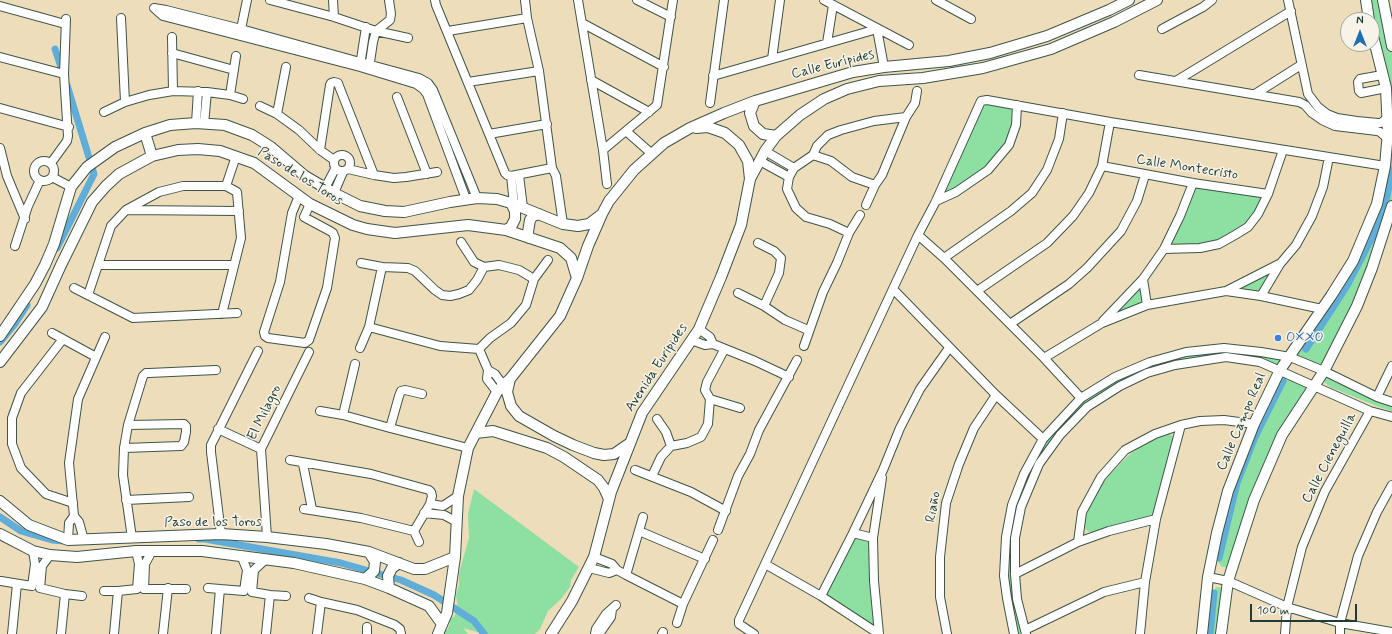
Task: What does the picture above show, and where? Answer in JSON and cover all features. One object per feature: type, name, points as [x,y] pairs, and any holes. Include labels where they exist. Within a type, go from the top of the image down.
[{"type":"street","points":[[240,32],[247,0]]},
{"type":"street","points":[[270,0],[279,1],[334,17],[366,28],[408,38]]},
{"type":"street","points":[[333,0],[334,17]]},
{"type":"street","points":[[370,67],[376,30],[390,20],[391,14],[389,0]]},
{"type":"street","points":[[435,0],[505,173],[507,175],[515,175],[552,168]]},
{"type":"street","points":[[525,0],[527,18],[539,71],[552,168],[556,176],[563,224]]},
{"type":"street","points":[[578,0],[603,150],[606,184]]},
{"type":"street","points":[[637,0],[670,17]]},
{"type":"street","points":[[603,150],[657,105],[673,0]]},
{"type":"street","points":[[710,103],[724,0]]},
{"type":"street","points":[[772,59],[780,0]]},
{"type":"street","points":[[824,0],[909,45]]},
{"type":"street","points":[[936,0],[972,19]]},
{"type":"street","name":"Calle Eurípides","points":[[438,634],[447,613],[455,557],[458,496],[468,448],[503,385],[560,316],[577,278],[588,246],[602,214],[609,201],[634,170],[664,143],[690,128],[724,112],[755,101],[853,72],[884,67],[949,61],[990,53],[1047,36],[1129,0]]},
{"type":"street","name":"Calle Eurípides","points":[[750,179],[765,151],[776,136],[806,111],[824,99],[847,89],[879,82],[923,78],[983,68],[1051,49],[1114,22],[1157,0]]},
{"type":"street","points":[[1162,29],[1201,3],[1212,0]]},
{"type":"street","points":[[1288,0],[1308,94],[1318,107],[1341,123],[1356,125],[1380,132],[1387,138]]},
{"type":"street","points":[[1366,0],[1368,12]]},
{"type":"street","points":[[1384,1],[1392,46]]},
{"type":"street","points":[[827,43],[833,5]]},
{"type":"street","points":[[0,6],[65,22],[64,74],[69,127],[67,141],[51,163]]},
{"type":"street","points":[[1176,81],[1291,11]]},
{"type":"street","points":[[164,13],[360,64],[416,84],[427,94],[466,199]]},
{"type":"street","points":[[121,18],[125,102]]},
{"type":"street","points":[[448,32],[527,18]]},
{"type":"street","points":[[582,23],[664,67]]},
{"type":"street","points":[[360,64],[366,28]]},
{"type":"street","points":[[713,76],[877,29]]},
{"type":"street","points":[[877,29],[884,67]]},
{"type":"street","points":[[172,37],[173,91]]},
{"type":"street","name":"Calle Campo Real","points":[[1202,634],[1208,577],[1217,533],[1228,491],[1254,424],[1280,370],[1353,261],[1377,204],[1385,166],[1387,118],[1386,88],[1377,52]]},
{"type":"street","points":[[172,53],[234,70]]},
{"type":"street","points":[[230,95],[236,56]]},
{"type":"street","points":[[0,57],[64,74]]},
{"type":"street","points":[[921,64],[923,78]]},
{"type":"street","points":[[1255,94],[1301,65]]},
{"type":"street","points":[[277,114],[286,67]]},
{"type":"street","points":[[370,67],[418,78],[428,83],[433,90],[477,198]]},
{"type":"street","points":[[468,82],[539,71]]},
{"type":"street","points":[[1382,74],[1360,80],[1358,82],[1359,91],[1361,93],[1386,88]]},
{"type":"street","points":[[1138,75],[1299,102],[1305,104],[1312,113],[1322,120],[1335,126],[1341,123]]},
{"type":"street","points":[[591,80],[649,112]]},
{"type":"street","points":[[320,150],[330,85],[331,83],[336,82],[374,175]]},
{"type":"street","points":[[104,112],[125,102],[148,95],[173,91],[203,91],[230,95],[243,99]]},
{"type":"street","points":[[200,123],[203,91]]},
{"type":"street","points":[[866,205],[875,185],[882,175],[906,117],[914,103],[917,91]]},
{"type":"street","points":[[1299,102],[1308,94]]},
{"type":"street","points":[[397,97],[427,174]]},
{"type":"street","points":[[754,634],[742,626],[739,620],[918,235],[936,201],[981,101],[987,100],[1110,122],[1385,166]]},
{"type":"street","points":[[755,101],[750,113],[754,126],[763,134],[776,136]]},
{"type":"street","points":[[936,201],[956,192],[988,170],[1009,145],[1016,125],[1017,105]]},
{"type":"street","points":[[260,106],[277,114],[299,130],[334,164],[340,172],[346,170],[394,178],[437,172]]},
{"type":"street","points":[[0,108],[69,127]]},
{"type":"street","points":[[944,258],[1012,211],[1032,193],[1048,170],[1059,139],[1063,114]]},
{"type":"street","points":[[849,234],[830,224],[806,217],[796,208],[787,189],[789,177],[794,168],[813,155],[817,146],[828,135],[874,121],[906,117]]},
{"type":"street","points":[[1356,125],[1381,123],[1387,118]]},
{"type":"street","points":[[977,291],[1047,243],[1073,216],[1089,193],[1102,166],[1110,122]]},
{"type":"street","points":[[0,336],[46,265],[71,188],[87,167],[115,147],[144,133],[170,125],[200,123],[225,125],[252,135],[271,147],[305,176],[360,206],[384,211],[404,212],[477,198],[497,199],[563,224],[578,226],[589,224],[602,214]]},
{"type":"street","points":[[489,134],[547,124]]},
{"type":"street","points":[[690,128],[708,127],[725,133],[739,145],[748,161],[750,179]]},
{"type":"street","points":[[626,131],[652,154]]},
{"type":"street","points":[[144,133],[152,156]]},
{"type":"street","points":[[0,148],[7,176],[25,219]]},
{"type":"street","name":"Paso de los Toros","points":[[0,362],[42,307],[61,264],[92,202],[119,174],[152,156],[178,150],[198,149],[220,151],[254,163],[310,204],[367,229],[395,233],[468,225],[506,230],[560,248],[571,258],[577,278]]},
{"type":"street","points":[[1164,249],[1200,248],[1219,244],[1236,236],[1248,227],[1258,214],[1268,194],[1283,150]]},
{"type":"street","points":[[765,151],[794,168]]},
{"type":"street","points":[[813,155],[831,161],[852,177],[875,185]]},
{"type":"street","points":[[226,186],[236,156]]},
{"type":"street","points":[[337,156],[346,156],[350,160],[350,166],[330,190],[334,164],[337,156]]},
{"type":"street","points":[[1262,296],[1280,264],[1296,245],[1312,216],[1323,188],[1329,158]]},
{"type":"street","points":[[41,161],[51,163],[54,170],[52,177],[47,181],[40,180],[35,174],[35,167],[41,161]]},
{"type":"street","points":[[760,161],[789,177]]},
{"type":"street","name":"Calle Montecristo","points":[[1102,166],[1145,175],[1268,194]]},
{"type":"street","points":[[506,230],[512,226],[515,219],[515,175]]},
{"type":"street","points":[[1010,324],[1069,284],[1087,268],[1121,232],[1137,201],[1145,175]]},
{"type":"street","points":[[52,177],[71,188]]},
{"type":"street","name":"Avenida Euripides","points":[[551,634],[572,601],[594,557],[609,499],[642,413],[699,329],[722,277],[741,225],[750,179]]},
{"type":"street","points":[[15,246],[28,206],[40,180]]},
{"type":"street","points":[[1102,323],[1143,279],[1164,249],[1180,216],[1193,182]]},
{"type":"street","points":[[88,295],[111,226],[126,210],[159,192],[182,186],[226,186],[237,192],[241,238],[222,314]]},
{"type":"street","points":[[292,213],[304,217],[330,231],[333,233],[335,238],[327,288],[309,340],[305,342],[268,338],[265,336],[264,332],[280,282],[292,213],[299,196]]},
{"type":"street","points":[[304,217],[310,204]]},
{"type":"street","points":[[1221,634],[1228,581],[1254,500],[1282,435],[1324,371],[1357,306],[1372,268],[1392,206]]},
{"type":"street","points":[[126,210],[239,211]]},
{"type":"street","points":[[530,238],[528,232],[530,220],[533,216],[539,214]]},
{"type":"street","points":[[804,346],[808,330],[823,292],[849,234],[860,215]]},
{"type":"street","points":[[918,235],[944,258],[1044,358],[1081,398]]},
{"type":"street","points":[[461,242],[474,262],[484,267],[499,265],[519,270],[534,279]]},
{"type":"street","points":[[758,243],[774,251],[781,258],[779,272],[764,306]]},
{"type":"street","points":[[369,327],[440,346],[479,349],[490,338],[511,323],[526,305],[534,279],[548,260]]},
{"type":"street","points":[[361,263],[382,267],[408,268],[415,271],[442,295],[450,296],[469,290],[477,280],[484,267]]},
{"type":"street","points":[[1044,358],[1102,323],[1147,305],[1226,291],[1280,264]]},
{"type":"street","points":[[98,265],[234,265]]},
{"type":"street","points":[[360,348],[369,327],[382,267]]},
{"type":"street","points":[[1143,279],[1147,305]]},
{"type":"street","points":[[74,288],[133,318],[237,314]]},
{"type":"street","points":[[893,289],[996,395],[1043,438]]},
{"type":"street","points":[[1226,291],[1262,296],[1322,309]]},
{"type":"street","points":[[738,293],[764,306],[785,320],[808,330]]},
{"type":"street","points":[[699,329],[710,337],[713,344]]},
{"type":"street","points":[[52,333],[96,357]]},
{"type":"street","points":[[84,540],[79,522],[74,516],[69,462],[78,398],[105,337]]},
{"type":"street","points":[[63,339],[21,393],[12,418],[12,444],[21,468],[46,494],[73,503]]},
{"type":"street","points":[[691,340],[705,345],[713,344],[789,377]]},
{"type":"street","points":[[822,596],[883,470],[900,428],[920,389],[949,348]]},
{"type":"street","points":[[1014,634],[1004,576],[1006,537],[1012,505],[1024,474],[1043,438],[1081,398],[1115,377],[1150,362],[1186,352],[1224,348],[1290,357],[1392,402]]},
{"type":"street","points":[[479,349],[488,370],[495,374],[503,385],[507,392],[511,406],[519,416],[554,436],[580,448],[604,455],[614,454],[631,443]]},
{"type":"street","points":[[222,534],[211,452],[213,440],[258,350]]},
{"type":"street","points":[[652,476],[661,457],[671,446],[687,443],[700,436],[708,424],[710,399],[705,390],[707,382],[724,350]]},
{"type":"street","name":"El Milagro","points":[[267,537],[261,449],[309,352]]},
{"type":"street","points":[[1145,582],[1104,592],[1025,632],[1017,599],[1015,574],[1015,538],[1021,507],[1039,464],[1060,435],[1087,407],[1120,386],[1146,373],[1175,365],[1226,358],[1260,362],[1370,411],[1392,417]]},
{"type":"street","points":[[718,530],[738,476],[750,454],[760,430],[798,360]]},
{"type":"street","points":[[342,415],[355,364]]},
{"type":"street","points":[[1377,396],[1392,366]]},
{"type":"street","points":[[132,538],[123,475],[124,448],[128,426],[143,376],[146,373],[216,370]]},
{"type":"street","points":[[390,428],[401,391],[405,390],[422,394]]},
{"type":"street","name":"Riaño","points":[[947,634],[940,597],[940,557],[946,503],[959,464],[974,428],[996,395]]},
{"type":"street","points":[[710,399],[740,408]]},
{"type":"street","points":[[320,411],[342,415],[468,448]]},
{"type":"street","name":"Calle Cieneguilla","points":[[1285,634],[1288,607],[1302,547],[1325,491],[1370,411]]},
{"type":"street","points":[[657,419],[666,432],[671,446]]},
{"type":"street","points":[[1078,542],[1082,512],[1101,477],[1125,450],[1155,434],[1181,425],[1200,421],[1224,420],[1254,424]]},
{"type":"street","points":[[124,448],[181,446],[184,442],[186,432],[186,426],[184,424],[128,426]]},
{"type":"street","points":[[1140,634],[1145,582],[1156,519],[1181,425]]},
{"type":"street","points":[[218,429],[261,449]]},
{"type":"street","points":[[476,433],[493,431],[548,448],[598,480],[609,499]]},
{"type":"street","points":[[290,460],[303,464],[370,474],[429,490],[432,496],[430,504],[414,531],[418,542]]},
{"type":"street","points":[[303,464],[308,509],[361,518],[414,531]]},
{"type":"street","points":[[635,470],[691,492],[726,511]]},
{"type":"street","points":[[879,634],[874,581],[873,538],[883,470]]},
{"type":"street","points":[[1340,634],[1340,622],[1358,556],[1377,512],[1392,485]]},
{"type":"street","points":[[430,504],[443,506],[458,496]]},
{"type":"street","points":[[126,500],[189,497]]},
{"type":"street","name":"Paso de los Toros","points":[[0,501],[29,525],[68,540],[222,534],[267,537],[326,544],[369,552],[414,569],[425,569],[455,557]]},
{"type":"street","points":[[424,513],[444,515],[457,522]]},
{"type":"street","points":[[68,540],[69,523],[74,516]]},
{"type":"street","points":[[626,575],[642,517]]},
{"type":"street","points":[[1015,574],[1078,542],[1109,531],[1156,519]]},
{"type":"street","points":[[639,531],[705,559]]},
{"type":"street","points":[[853,533],[873,538]]},
{"type":"street","points":[[0,534],[33,551],[50,555],[77,556],[136,551],[202,552],[241,555],[321,568],[365,579],[429,606],[442,624]]},
{"type":"street","points":[[676,622],[713,540]]},
{"type":"street","points":[[33,551],[36,564],[36,587]]},
{"type":"street","points":[[136,551],[141,589]]},
{"type":"street","points":[[141,589],[145,564],[152,551]]},
{"type":"street","points":[[365,579],[374,571],[375,562],[369,552]]},
{"type":"street","points":[[36,587],[42,566],[50,555]]},
{"type":"street","points":[[241,555],[247,570],[248,592]]},
{"type":"street","points":[[594,557],[612,564],[617,570],[683,604]]},
{"type":"street","points":[[248,592],[254,570],[266,559]]},
{"type":"street","points":[[389,588],[388,576],[392,568],[399,563]]},
{"type":"street","points":[[765,564],[822,596],[879,634]]},
{"type":"street","points":[[589,568],[608,573],[617,570]]},
{"type":"street","points":[[1208,577],[1228,581],[1288,607],[1340,622],[1392,632]]},
{"type":"street","points":[[1,581],[82,596]]},
{"type":"street","points":[[12,634],[17,584]]},
{"type":"street","points":[[163,634],[168,588]]},
{"type":"street","points":[[104,590],[118,591],[168,588],[186,589]]},
{"type":"street","points":[[208,588],[286,596]]},
{"type":"street","points":[[216,634],[220,589]]},
{"type":"street","points":[[114,634],[118,591]]},
{"type":"street","points":[[61,634],[65,594]]},
{"type":"street","points":[[266,634],[270,595]]},
{"type":"street","points":[[309,598],[364,612],[395,625],[400,629],[401,634]]},
{"type":"street","points":[[317,634],[321,602]]},
{"type":"street","points":[[595,634],[596,629],[606,614],[614,607],[611,617],[599,634]]},
{"type":"green space","points":[[1366,0],[1383,0],[1392,46],[1392,206],[1372,268],[1324,371],[1290,357],[1331,296],[1377,204],[1388,132],[1375,52],[1380,52],[1380,12],[1370,12]]},
{"type":"green space","points":[[981,101],[1017,105],[1009,145],[988,170],[936,201]]},
{"type":"green space","points":[[1193,183],[1268,194],[1258,214],[1219,244],[1164,249]]},
{"type":"green space","points":[[1280,264],[1261,296],[1226,291]]},
{"type":"green space","points":[[1143,279],[1147,305],[1102,323]]},
{"type":"green space","points":[[1224,348],[1290,357],[1280,370],[1226,357],[1147,373],[1087,407],[1039,464],[1021,507],[1015,574],[1026,634],[1014,634],[1004,576],[1012,505],[1043,439],[1081,398],[1150,362]]},
{"type":"green space","points":[[1285,376],[1307,386],[1283,424],[1263,471],[1228,567],[1222,567],[1218,562],[1218,555],[1237,483],[1279,381]]},
{"type":"green space","points":[[1329,376],[1392,405],[1392,411],[1330,387],[1324,381]]},
{"type":"green space","points":[[1164,434],[1170,434],[1175,438],[1154,517],[1101,531],[1089,532],[1084,528],[1084,521],[1091,503],[1102,484],[1111,473],[1130,454],[1148,442]]},
{"type":"green space","points":[[474,489],[579,567],[571,580],[570,587],[561,599],[548,611],[540,629],[535,634],[484,634],[463,628],[468,634],[441,634],[443,631],[447,630],[450,624],[448,618],[449,615],[453,618],[458,610],[456,595],[459,585],[459,573],[469,538],[468,514]]},
{"type":"green space","points":[[853,533],[873,538],[879,634],[821,596]]},
{"type":"green space","points":[[1217,587],[1224,590],[1219,634],[1208,634],[1212,592]]},
{"type":"waterway","points":[[55,49],[63,73]]},
{"type":"waterway","points":[[57,248],[94,174],[67,85]]},
{"type":"waterway","points":[[1306,349],[1348,284],[1375,232],[1386,201],[1392,170]]},
{"type":"waterway","points":[[0,342],[14,325],[27,305]]},
{"type":"waterway","points":[[1219,558],[1237,483],[1255,437],[1283,381]]},
{"type":"waterway","points":[[0,517],[21,531],[52,540],[64,541]]},
{"type":"waterway","points":[[199,539],[341,563],[401,580],[434,595],[474,621],[484,634]]},
{"type":"waterway","points":[[1210,634],[1214,593]]},
{"type":"place","name":"OXXO","points":[[1278,338]]}]
